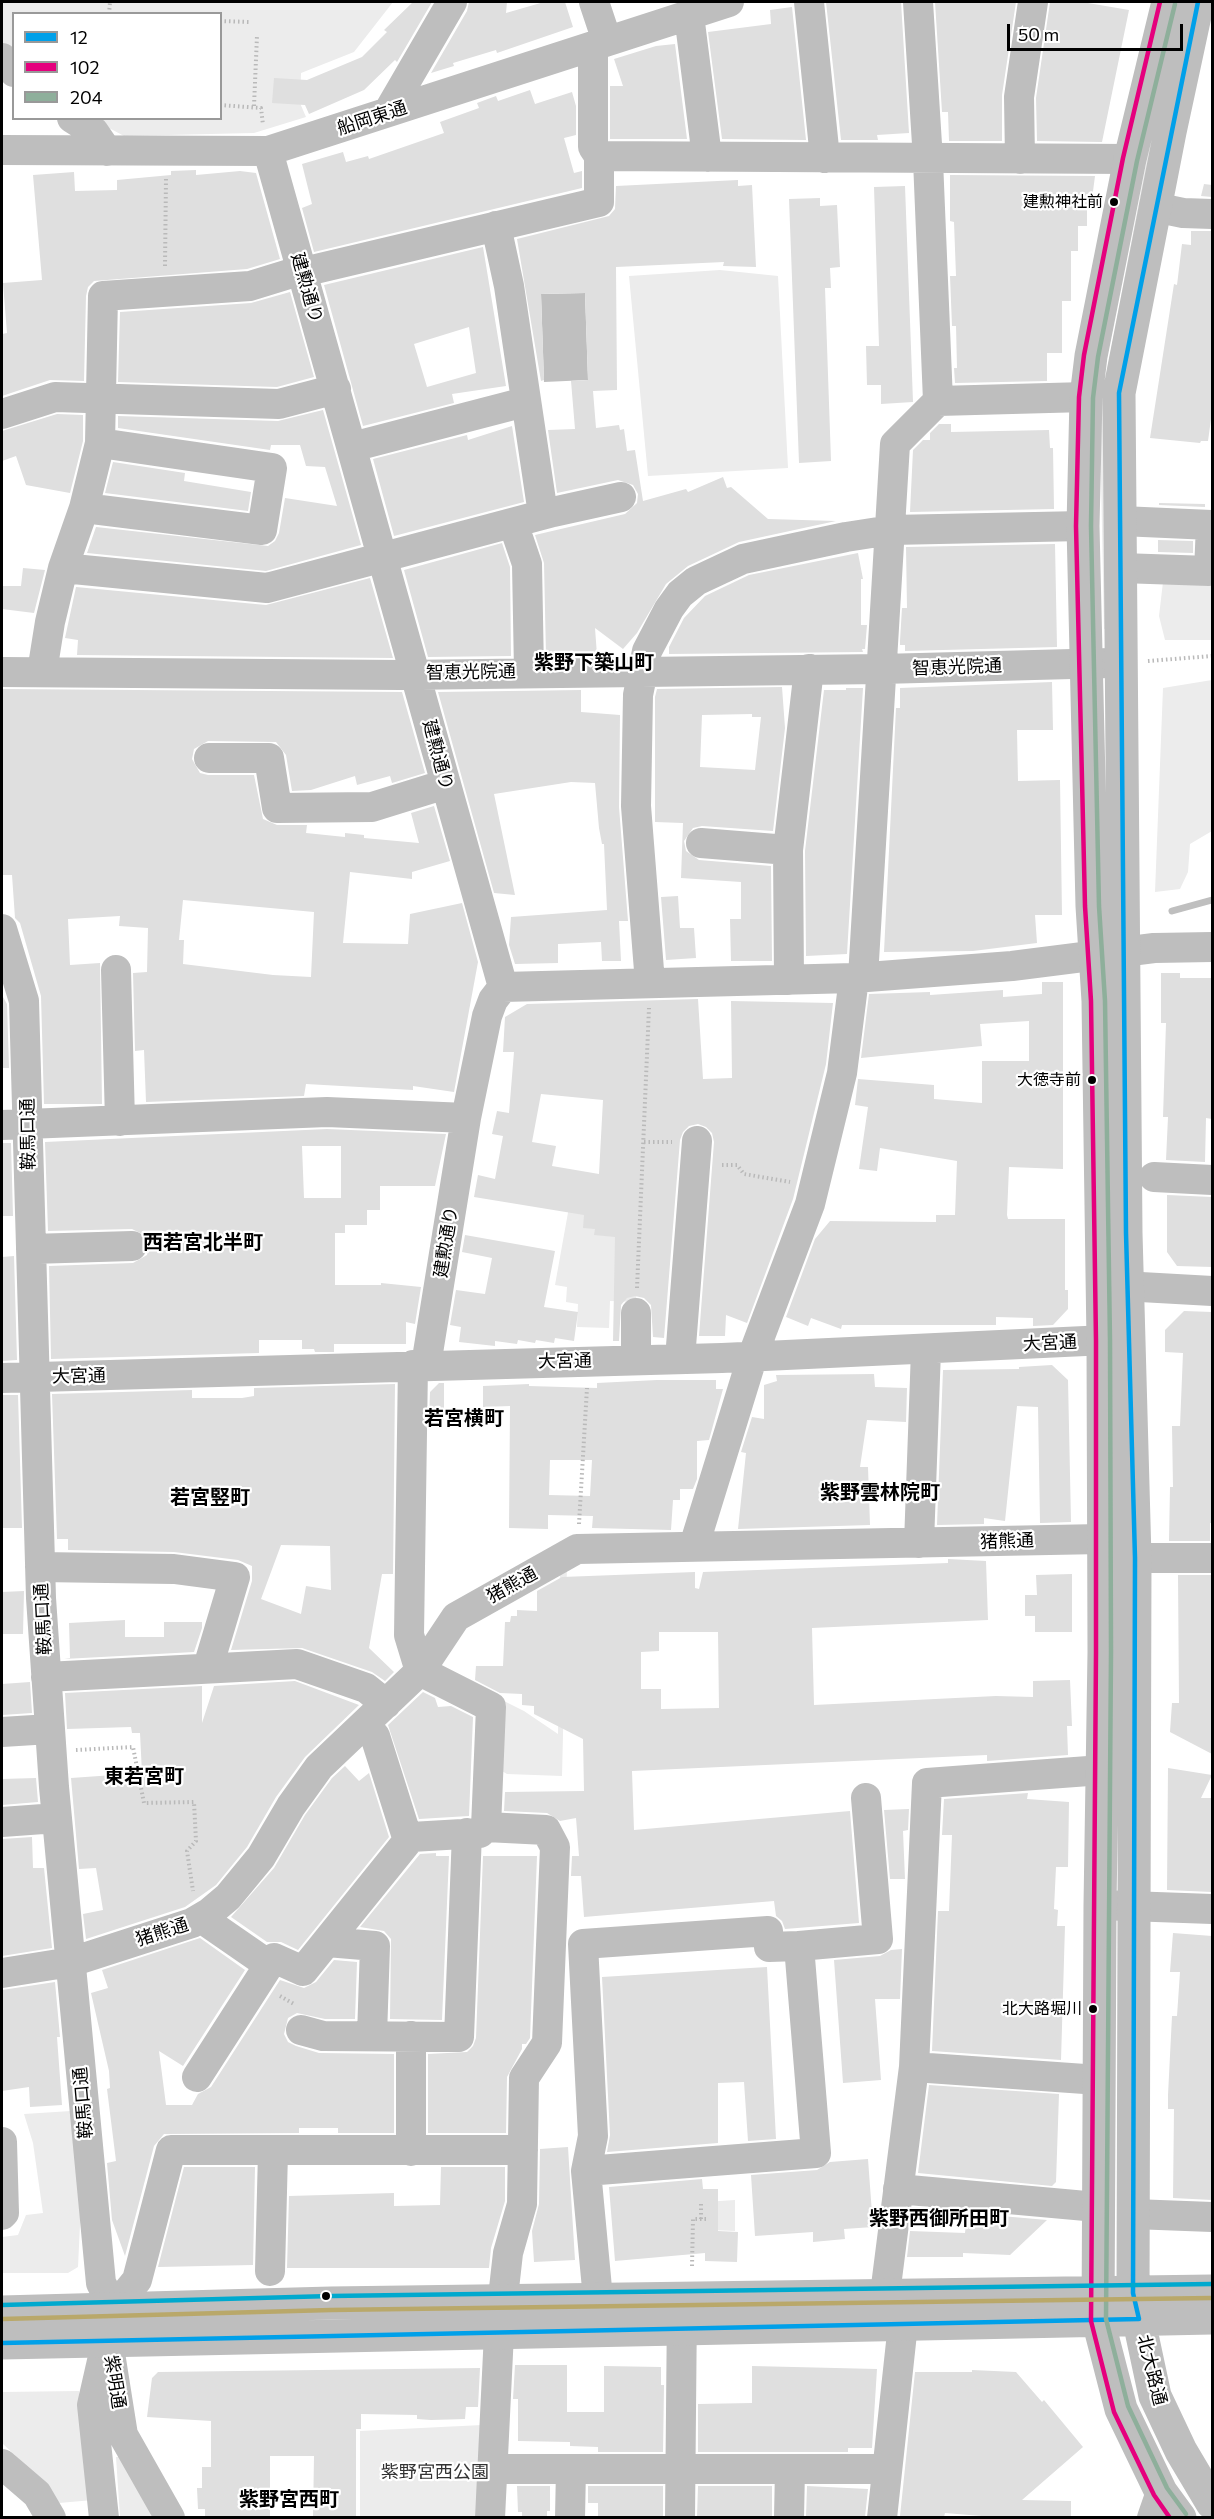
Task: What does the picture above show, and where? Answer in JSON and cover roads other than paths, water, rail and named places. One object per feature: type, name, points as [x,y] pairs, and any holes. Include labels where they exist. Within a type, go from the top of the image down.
[{"type":"main road","name":"北大路通","points":[[1109,954],[1092,906],[1083,526],[1086,397],[1091,356],[1130,159],[1168,2]]},
{"type":"main road","name":"北大路通","points":[[1198,2],[1201,39],[1154,207],[1119,393],[1121,568],[1136,662],[1109,954],[1115,1340],[1135,1558],[1133,2214],[1136,2306],[1155,2396],[1207,2486]]},
{"type":"main road","name":"北大路通","points":[[1115,1340],[1102,1539],[1104,1652],[1097,2306],[1121,2409],[1164,2509]]},
{"type":"main road","points":[[1136,2306],[1212,2291]]},
{"type":"main road","points":[[2,2343],[499,2333],[885,2294],[1097,2306],[1136,2306],[1212,2318]]},
{"type":"main road","points":[[2,2312],[331,2302],[598,2299],[682,2313],[903,2324],[1097,2306]]},
{"type":"street","points":[[388,112],[452,2]]},
{"type":"street","points":[[42,672],[50,622],[63,568],[84,508],[100,443],[103,296],[250,286],[302,271],[599,202],[599,156],[593,147],[600,43],[594,2]]},
{"type":"street","name":"船岡東通","points":[[2,150],[266,150],[729,2]]},
{"type":"street","points":[[809,2],[825,158]]},
{"type":"street","points":[[918,2],[928,160],[938,401]]},
{"type":"street","points":[[1020,159],[1019,97],[1033,2]]},
{"type":"street","points":[[689,15],[707,157]]},
{"type":"street","points":[[2,58],[12,70]]},
{"type":"street","points":[[75,120],[94,132],[107,151]]},
{"type":"street","name":"建勲通り","points":[[266,150],[336,389],[503,987],[493,1000],[487,1016],[420,1365],[409,1635],[420,1671]]},
{"type":"street","points":[[599,156],[928,160],[1130,159]]},
{"type":"street","points":[[1154,207],[1183,213],[1212,214]]},
{"type":"street","points":[[496,226],[509,286],[543,514]]},
{"type":"street","points":[[2,414],[55,397],[279,404],[336,389]]},
{"type":"street","points":[[694,1546],[753,1355],[815,1186],[842,1073],[859,978],[895,444],[938,401],[1086,397]]},
{"type":"street","points":[[352,447],[525,402]]},
{"type":"street","points":[[84,508],[262,530],[272,468],[100,443]]},
{"type":"street","points":[[63,568],[267,588],[543,514],[621,497]]},
{"type":"street","points":[[1121,521],[1211,525],[1209,571],[1121,568]]},
{"type":"street","points":[[513,523],[527,564],[529,671]]},
{"type":"street","points":[[650,983],[636,806],[638,695],[647,651],[669,609],[680,594],[696,581],[743,559],[801,544],[891,530],[1083,526]]},
{"type":"street","name":"智恵光院通","points":[[2,672],[416,673],[881,669],[1136,662]]},
{"type":"street","points":[[789,980],[788,850],[809,669]]},
{"type":"street","points":[[209,758],[269,758],[278,808],[372,807],[446,784]]},
{"type":"street","points":[[701,843],[788,850]]},
{"type":"street","name":"鞍馬口通","points":[[2,930],[24,1001],[15,1124],[31,1249],[40,1567],[57,1818],[102,2283],[114,2308]]},
{"type":"street","points":[[503,987],[859,978],[1012,966],[1154,948],[1212,947]]},
{"type":"street","points":[[116,970],[120,1121]]},
{"type":"street","points":[[15,1124],[327,1113],[466,1118]]},
{"type":"street","points":[[680,1359],[696,1153]]},
{"type":"street","points":[[1154,1177],[1212,1180]]},
{"type":"street","points":[[31,1249],[132,1246]]},
{"type":"street","points":[[1114,1284],[1164,1290],[1212,1291]]},
{"type":"street","points":[[636,1313],[636,1360]]},
{"type":"street","name":"大宮通","points":[[2,1378],[680,1359],[1115,1340]]},
{"type":"street","points":[[919,1543],[926,1350]]},
{"type":"street","name":"猪熊通","points":[[2,1973],[71,1962],[201,1918],[228,1897],[261,1857],[291,1806],[319,1767],[365,1726],[420,1671],[456,1617],[577,1549],[1102,1539]]},
{"type":"street","points":[[1135,1558],[1212,1558]]},
{"type":"street","points":[[40,1567],[174,1569],[235,1577],[208,1667]]},
{"type":"street","points":[[46,1677],[297,1664],[366,1688],[386,1704]]},
{"type":"street","points":[[301,2030],[323,2036],[459,2037],[476,1830],[491,1707],[420,1671]]},
{"type":"street","points":[[365,1726],[375,1736],[406,1834],[411,1837],[476,1830],[546,1830],[555,1847],[547,2043],[524,2078],[522,2204],[508,2253],[499,2333],[490,2517]]},
{"type":"street","points":[[2,1731],[51,1740]]},
{"type":"street","points":[[882,2517],[903,2324],[885,2294],[915,2067],[927,1783],[1102,1770]]},
{"type":"street","points":[[598,2299],[586,2171],[593,2136],[583,1944],[768,1931],[769,1947],[878,1939],[866,1798]]},
{"type":"street","points":[[2,1822],[57,1818]]},
{"type":"street","points":[[197,2077],[274,1958],[303,1971],[411,1837]]},
{"type":"street","points":[[1100,1905],[1212,1909]]},
{"type":"street","points":[[201,1918],[263,1974]]},
{"type":"street","points":[[327,1942],[375,1946],[372,2036]]},
{"type":"street","points":[[586,2171],[816,2153],[799,1946]]},
{"type":"street","points":[[411,2036],[411,2151]]},
{"type":"street","points":[[915,2067],[1099,2080]]},
{"type":"street","points":[[2,2142],[4,2213],[2,2215]]},
{"type":"street","points":[[108,2341],[114,2308],[137,2280],[171,2150],[273,2152],[523,2150]]},
{"type":"street","points":[[270,2271],[273,2152]]},
{"type":"street","points":[[898,2189],[1097,2207]]},
{"type":"street","points":[[1133,2214],[1212,2217]]},
{"type":"street","points":[[331,2302],[333,2336]]},
{"type":"street","points":[[680,2517],[682,2313]]},
{"type":"street","name":"紫明通","points":[[104,2517],[92,2404],[108,2341]]},
{"type":"street","name":"紫明通","points":[[108,2341],[123,2435],[170,2517]]},
{"type":"street","points":[[2,2464],[37,2494],[51,2517]]},
{"type":"street","points":[[491,2469],[887,2469]]},
{"type":"street","points":[[570,2517],[571,2469]]},
{"type":"street","points":[[789,2517],[790,2469]]},
{"type":"waterway","points":[[1172,911],[1212,900]]},
{"type":"place","name":"建勲神社前","points":[[1114,202]]},
{"type":"place","name":"大徳寺前","points":[[1092,1080]]},
{"type":"place","name":"北大路堀川","points":[[1093,2009]]},
{"type":"district","name":"紫野下築山町","points":[[594,662]]},
{"type":"district","name":"西若宮北半町","points":[[203,1242]]},
{"type":"district","name":"若宮横町","points":[[464,1418]]},
{"type":"district","name":"紫野雲林院町","points":[[880,1492]]},
{"type":"district","name":"若宮竪町","points":[[210,1497]]},
{"type":"district","name":"東若宮町","points":[[144,1776]]},
{"type":"district","name":"紫野西御所田町","points":[[939,2218]]},
{"type":"district","name":"紫野宮西町","points":[[289,2499]]},
{"type":"park label","name":"紫野宮西公園","points":[[435,2472]]}]
